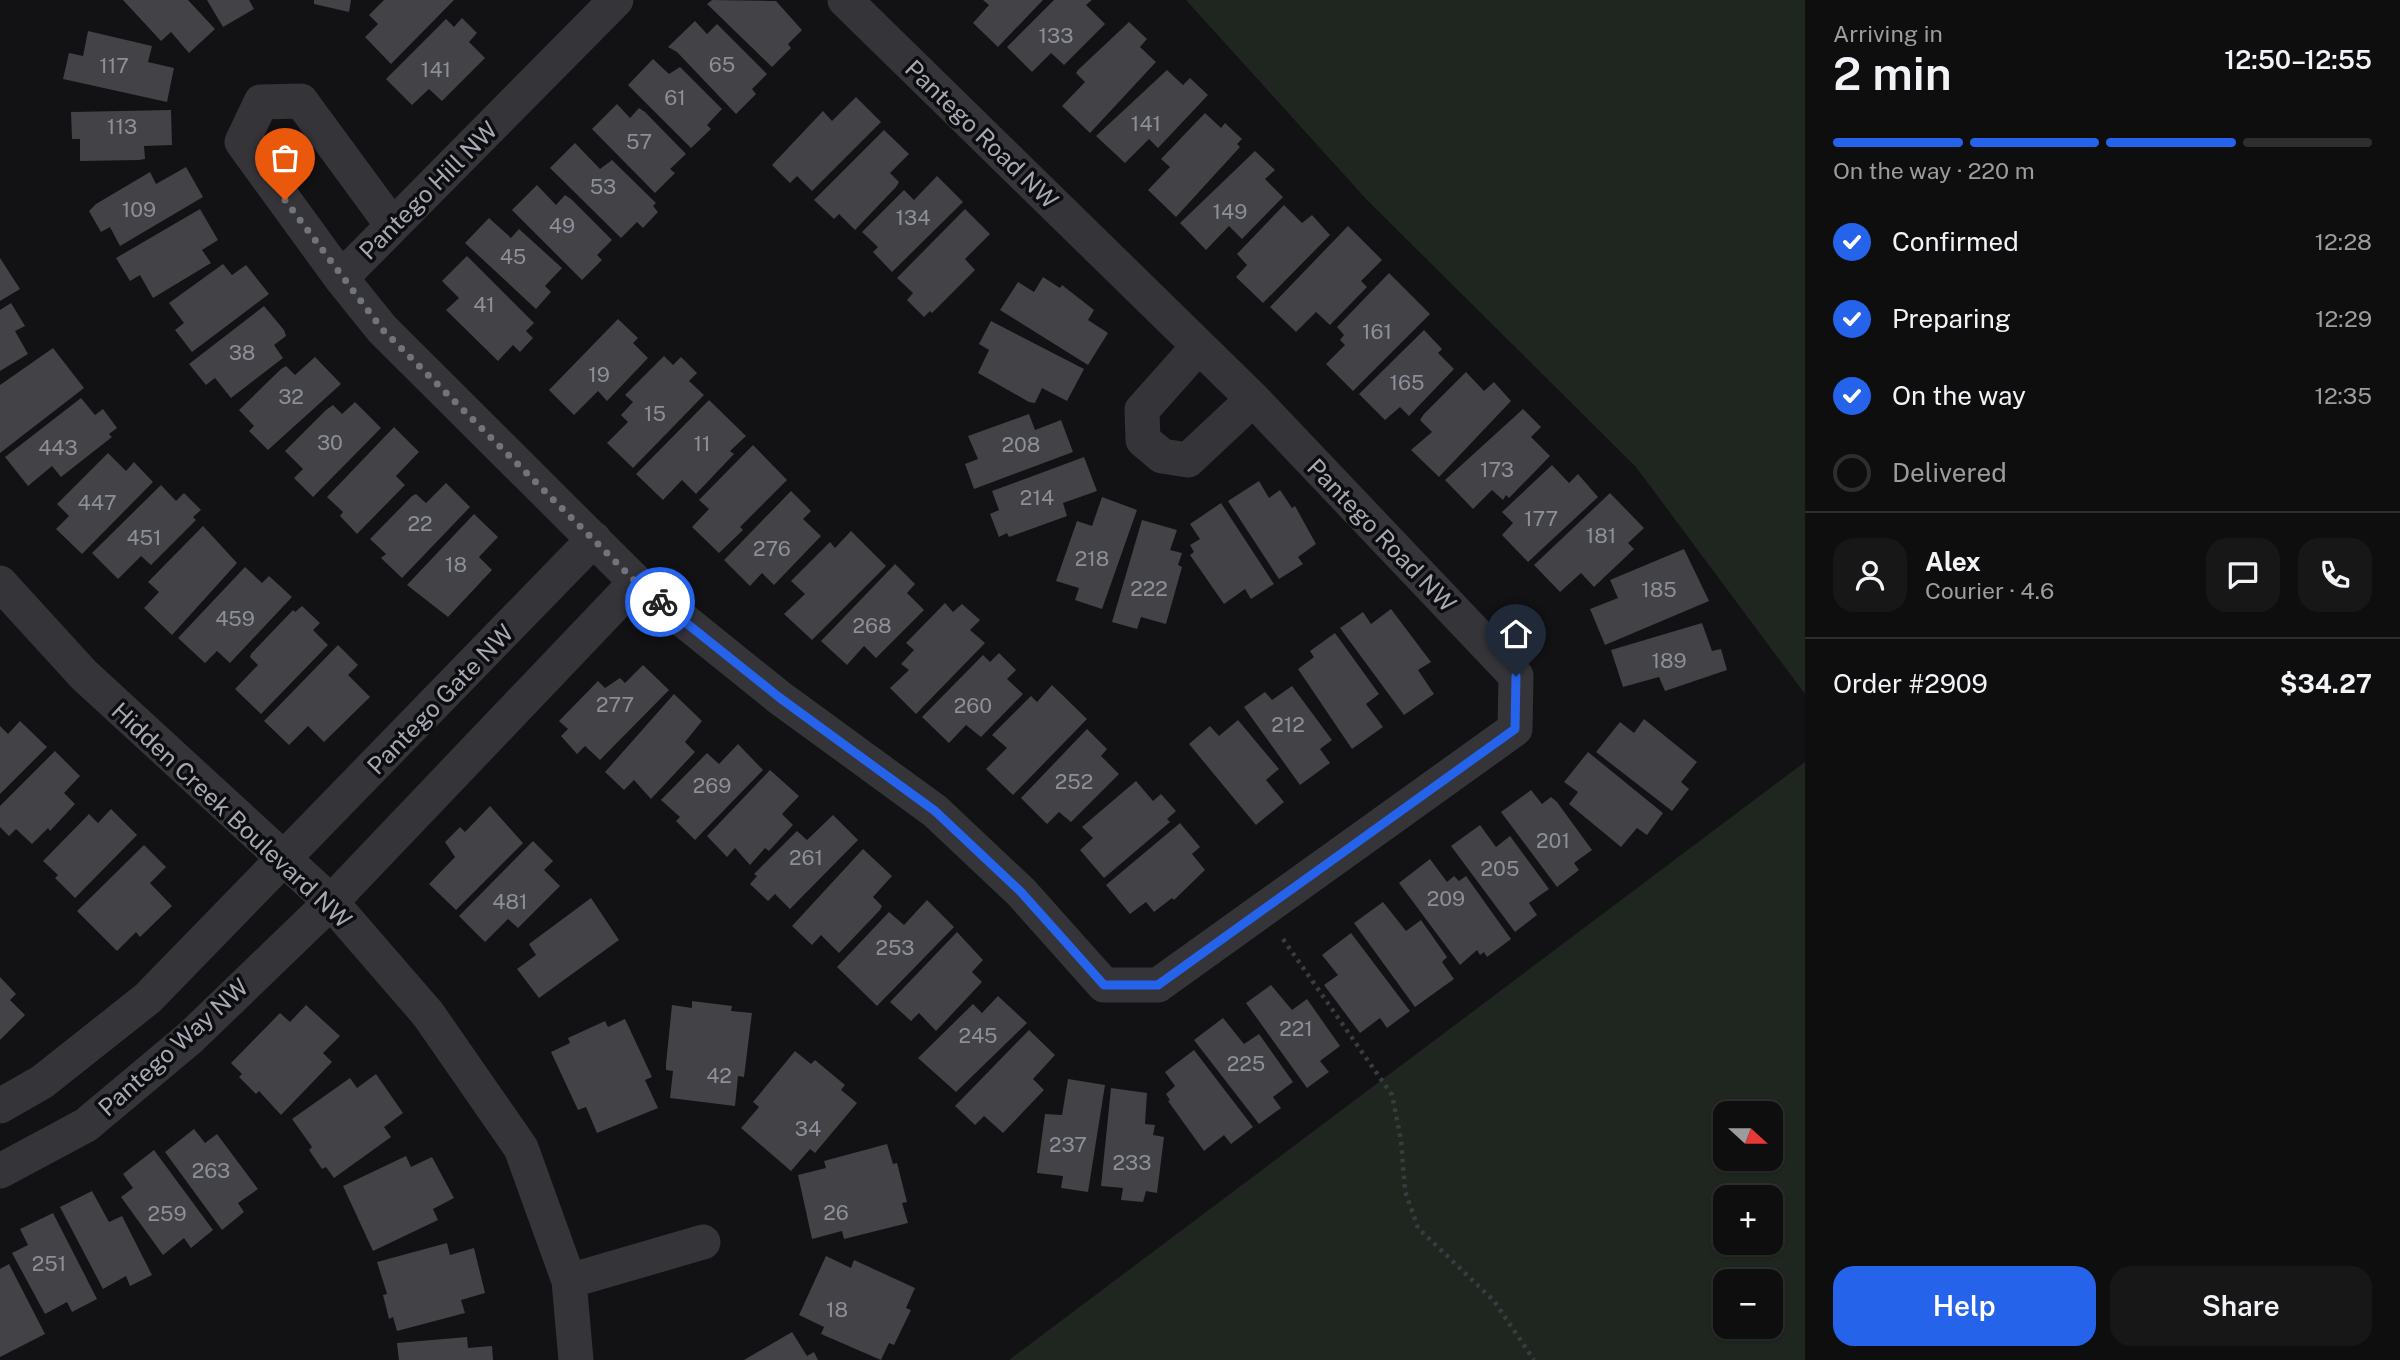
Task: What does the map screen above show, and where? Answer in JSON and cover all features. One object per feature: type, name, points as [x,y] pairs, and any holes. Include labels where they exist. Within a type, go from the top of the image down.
[{"type":"street","name":"Pantego Hill NW","points":[[615,561],[382,329],[341,278],[616,0]]},
{"type":"street","name":"Pantego Road NW","points":[[615,561],[780,698],[935,811],[1021,892],[1104,985],[1158,985],[1515,729],[1516,676],[1253,399],[845,0]]},
{"type":"street","points":[[341,278],[242,142],[261,102],[301,100],[392,225]]},
{"type":"street","points":[[1199,346],[1142,410],[1143,440],[1162,456],[1188,460],[1253,399]]},
{"type":"street","points":[[331,902],[615,561]]},
{"type":"street","name":"Pantego Gate NW","points":[[285,858],[615,561]]},
{"type":"street","name":"Hidden Creek Boulevard NW","points":[[0,583],[83,675],[331,902],[428,1014],[521,1148],[569,1281],[576,1360]]},
{"type":"street","points":[[0,1106],[42,1082],[148,998],[285,858]]},
{"type":"street","name":"Pantego Way NW","points":[[0,1171],[86,1125],[191,1037],[331,902]]},
{"type":"street","points":[[569,1281],[703,1242]]},
{"type":"path","points":[[1262,910],[1392,1095],[1401,1140],[1405,1191],[1418,1228],[1493,1301],[1534,1360]]},
{"type":"shaded area","points":[[1186,0],[1805,0],[1805,694],[1636,467],[1367,200]]},
{"type":"shaded area","points":[[1805,762],[1805,1360],[1009,1360]]},
{"type":"building","points":[[123,0],[188,0],[215,29],[189,53],[171,32],[161,41]]},
{"type":"building","points":[[207,0],[249,0],[254,9],[223,27]]},
{"type":"building","points":[[314,0],[351,0],[349,12],[314,4]]},
{"type":"building","points":[[384,0],[454,0],[391,64],[365,37],[378,24],[369,15]]},
{"type":"building","points":[[712,0],[776,1],[802,30],[788,44],[791,48],[772,67],[707,4]]},
{"type":"building","points":[[983,0],[1043,0],[998,47],[973,23],[989,5]]},
{"type":"building","points":[[1054,0],[1092,0],[1086,5],[1105,24],[1064,65],[1051,53],[1032,72],[1007,47]]},
{"type":"building","points":[[462,18],[477,33],[469,42],[485,58],[442,101],[429,89],[412,105],[386,79],[446,19],[454,27]]},
{"type":"building","points":[[695,21],[707,34],[717,24],[767,74],[752,89],[756,94],[736,114],[677,52],[668,47]]},
{"type":"building","points":[[1129,22],[1147,39],[1140,47],[1156,62],[1090,133],[1062,106],[1085,82],[1076,73],[1078,70]]},
{"type":"building","points":[[88,31],[152,46],[148,62],[174,68],[167,102],[63,79],[69,53],[83,56]]},
{"type":"building","points":[[653,59],[669,74],[680,67],[722,109],[707,125],[711,129],[691,148],[628,85]]},
{"type":"building","points":[[1167,70],[1183,85],[1190,78],[1208,95],[1158,148],[1149,139],[1125,163],[1096,136]]},
{"type":"building","points":[[856,97],[881,122],[812,191],[797,176],[790,183],[772,165],[823,111],[832,121]]},
{"type":"building","points":[[617,104],[630,118],[639,108],[645,112],[686,154],[670,169],[675,173],[655,193],[592,129]]},
{"type":"building","points":[[171,110],[172,145],[144,146],[145,159],[80,161],[80,139],[72,139],[71,112]]},
{"type":"building","points":[[1205,113],[1221,128],[1225,123],[1242,139],[1237,144],[1240,147],[1176,217],[1148,190],[1170,167],[1161,159]]},
{"type":"building","points":[[884,130],[909,154],[890,173],[899,182],[896,187],[855,230],[839,214],[834,219],[814,200]]},
{"type":"building","points":[[575,143],[600,169],[612,160],[656,203],[653,206],[658,212],[643,228],[637,222],[621,238],[550,168]]},
{"type":"building","points":[[1255,151],[1275,170],[1265,179],[1283,197],[1242,239],[1229,226],[1206,250],[1180,223]]},
{"type":"building","points":[[186,167],[203,197],[120,246],[110,227],[101,232],[89,211],[96,204],[150,172],[156,184]]},
{"type":"building","points":[[937,176],[963,202],[892,272],[873,252],[878,247],[862,232],[904,190],[914,200]]},
{"type":"building","points":[[537,185],[556,205],[565,195],[571,199],[612,240],[597,255],[602,260],[582,280],[512,210]]},
{"type":"building","points":[[1284,205],[1302,223],[1312,215],[1330,235],[1263,303],[1236,277],[1247,265],[1237,254]]},
{"type":"building","points":[[200,209],[218,240],[202,250],[211,263],[153,298],[140,275],[130,281],[116,258]]},
{"type":"building","points":[[965,209],[990,234],[965,259],[975,270],[932,313],[930,311],[924,317],[907,300],[913,293],[897,278]]},
{"type":"building","points":[[489,218],[511,238],[519,229],[562,268],[545,286],[551,292],[536,309],[465,243]]},
{"type":"building","points":[[1348,226],[1382,260],[1361,281],[1367,287],[1330,325],[1316,312],[1296,332],[1270,307]]},
{"type":"building","points":[[467,256],[534,323],[526,331],[533,338],[520,352],[513,345],[498,361],[446,310],[459,298],[442,281]]},
{"type":"building","points":[[0,258],[20,289],[0,301]]},
{"type":"building","points":[[223,264],[232,275],[246,265],[269,294],[192,352],[175,330],[184,323],[169,303]]},
{"type":"building","points":[[1389,273],[1430,314],[1353,391],[1326,364],[1345,345],[1340,340],[1344,335],[1337,327]]},
{"type":"building","points":[[1043,277],[1060,288],[1062,285],[1094,310],[1088,320],[1108,333],[1088,365],[1000,310],[1018,282],[1034,292]]},
{"type":"building","points":[[11,303],[25,326],[15,331],[28,354],[0,371],[0,310]]},
{"type":"building","points":[[264,306],[284,330],[286,336],[274,345],[283,358],[231,398],[215,378],[206,385],[189,364]]},
{"type":"building","points":[[618,319],[638,338],[633,343],[648,358],[607,401],[598,391],[574,415],[549,390]]},
{"type":"building","points":[[991,321],[1084,369],[1067,401],[1042,388],[1035,403],[1029,402],[978,373],[989,350],[979,344]]},
{"type":"building","points":[[1424,330],[1442,349],[1438,353],[1454,369],[1409,416],[1400,407],[1385,420],[1359,394]]},
{"type":"building","points":[[53,348],[84,388],[0,453],[0,385]]},
{"type":"building","points":[[664,356],[673,365],[681,357],[697,373],[689,381],[704,395],[633,468],[607,443],[628,422],[621,415],[633,402],[625,395]]},
{"type":"building","points":[[315,357],[341,384],[268,450],[249,431],[254,426],[239,410],[281,369],[286,366],[295,375]]},
{"type":"building","points":[[1466,372],[1484,391],[1494,382],[1511,401],[1439,477],[1411,450],[1432,432],[1420,420],[1424,414]]},
{"type":"building","points":[[81,398],[95,415],[103,409],[117,428],[109,434],[112,437],[61,477],[52,466],[28,486],[5,457]]},
{"type":"building","points":[[709,400],[746,436],[730,451],[734,454],[696,494],[682,480],[663,500],[636,474]]},
{"type":"building","points":[[355,402],[381,428],[313,497],[294,478],[303,469],[285,451],[333,405],[342,414]]},
{"type":"building","points":[[1523,409],[1541,427],[1531,437],[1550,456],[1509,498],[1506,495],[1503,500],[1492,490],[1473,509],[1445,480]]},
{"type":"building","points":[[1029,414],[1035,430],[1061,420],[1073,452],[974,489],[965,464],[978,459],[968,436]]},
{"type":"building","points":[[394,427],[419,452],[396,476],[405,485],[357,534],[340,516],[343,512],[327,497]]},
{"type":"building","points":[[753,445],[787,480],[740,527],[743,530],[719,553],[692,527],[709,509],[699,500]]},
{"type":"building","points":[[108,453],[126,471],[134,462],[153,482],[82,554],[56,529],[69,516],[57,504]]},
{"type":"building","points":[[1084,457],[1097,491],[1063,503],[1067,516],[1009,537],[1007,533],[999,537],[990,514],[999,510],[992,491]]},
{"type":"building","points":[[1552,465],[1569,483],[1578,474],[1598,497],[1528,562],[1502,535],[1513,523],[1502,512]]},
{"type":"building","points":[[1259,481],[1269,498],[1280,490],[1292,508],[1295,506],[1316,544],[1298,557],[1303,564],[1279,579],[1228,501]]},
{"type":"building","points":[[446,483],[470,507],[402,578],[381,558],[386,554],[370,539],[412,496],[416,494],[426,503]]},
{"type":"building","points":[[161,485],[176,501],[184,493],[201,510],[193,517],[196,520],[151,565],[141,556],[118,579],[92,553]]},
{"type":"building","points":[[791,491],[811,511],[803,519],[821,536],[774,585],[762,573],[750,586],[724,560]]},
{"type":"building","points":[[1610,493],[1644,528],[1628,543],[1634,549],[1594,587],[1581,573],[1560,592],[1534,565]]},
{"type":"building","points":[[1102,497],[1137,510],[1102,609],[1075,600],[1079,588],[1056,581],[1077,521],[1092,526]]},
{"type":"building","points":[[1221,503],[1274,584],[1251,599],[1245,589],[1224,604],[1190,555],[1194,552],[1190,545],[1200,539],[1190,524]]},
{"type":"building","points":[[474,514],[498,537],[479,557],[492,570],[448,617],[407,585]]},
{"type":"building","points":[[1142,520],[1177,530],[1170,550],[1182,553],[1178,565],[1182,567],[1166,624],[1141,617],[1137,629],[1112,622]]},
{"type":"building","points":[[203,526],[237,563],[172,635],[144,608],[159,592],[148,582]]},
{"type":"building","points":[[851,531],[886,566],[812,640],[784,614],[805,594],[791,581],[830,542],[835,548]]},
{"type":"building","points":[[1684,549],[1709,601],[1605,645],[1590,609],[1618,598],[1610,580]]},
{"type":"building","points":[[895,564],[915,584],[907,593],[924,610],[876,658],[864,646],[847,665],[821,641]]},
{"type":"building","points":[[245,567],[262,583],[269,576],[292,597],[230,663],[217,651],[205,663],[178,638]]},
{"type":"building","points":[[945,603],[953,612],[962,604],[980,620],[970,630],[985,643],[916,714],[890,688],[909,670],[901,664],[914,650],[906,643]]},
{"type":"building","points":[[302,606],[320,623],[313,630],[328,645],[261,714],[235,689],[258,665],[250,657],[251,654],[293,610],[295,612]]},
{"type":"building","points":[[1391,609],[1431,662],[1418,670],[1434,694],[1404,715],[1340,628],[1363,612],[1371,624]]},
{"type":"building","points":[[1702,623],[1712,651],[1721,649],[1727,670],[1665,691],[1659,677],[1623,687],[1611,650]]},
{"type":"building","points":[[1335,633],[1379,694],[1366,704],[1383,727],[1352,749],[1298,669],[1314,657],[1310,651]]},
{"type":"building","points":[[338,645],[358,665],[348,675],[370,697],[324,742],[308,726],[289,745],[264,721]]},
{"type":"building","points":[[999,653],[1016,670],[1007,679],[1023,694],[981,737],[966,725],[949,743],[922,717],[983,655],[990,662]]},
{"type":"building","points":[[643,665],[669,690],[600,760],[585,746],[577,754],[561,736],[568,729],[559,721],[598,681],[605,688],[620,678],[625,683]]},
{"type":"building","points":[[1052,685],[1087,719],[1013,795],[986,769],[1007,748],[992,735],[1031,696],[1037,702]]},
{"type":"building","points":[[1292,686],[1332,740],[1320,749],[1330,763],[1300,785],[1244,707],[1265,692],[1272,700]]},
{"type":"building","points":[[674,694],[702,721],[685,742],[695,752],[651,799],[634,780],[624,790],[605,772]]},
{"type":"building","points":[[1644,719],[1697,762],[1681,782],[1689,789],[1672,811],[1596,752],[1620,722],[1634,733]]},
{"type":"building","points":[[1238,720],[1279,769],[1266,780],[1284,802],[1256,825],[1189,744],[1210,726],[1219,736]]},
{"type":"building","points":[[20,721],[47,747],[0,794],[0,726],[8,734]]},
{"type":"building","points":[[1087,729],[1107,749],[1101,756],[1119,774],[1071,822],[1059,812],[1047,824],[1021,798]]},
{"type":"building","points":[[738,744],[763,770],[695,840],[676,821],[680,817],[661,800],[707,753],[719,764]]},
{"type":"building","points":[[55,751],[80,776],[64,793],[75,804],[50,831],[48,828],[32,844],[16,829],[9,836],[0,827],[0,806]]},
{"type":"building","points":[[1588,752],[1663,813],[1647,835],[1637,828],[1621,847],[1569,804],[1578,792],[1564,782]]},
{"type":"building","points":[[770,770],[799,796],[782,814],[793,825],[769,851],[765,848],[750,865],[735,848],[727,857],[707,836]]},
{"type":"building","points":[[1136,781],[1153,801],[1161,794],[1176,811],[1167,819],[1170,822],[1104,878],[1080,850],[1093,838],[1082,827]]},
{"type":"building","points":[[1531,790],[1542,804],[1551,797],[1557,802],[1592,850],[1574,863],[1579,870],[1557,887],[1501,812]]},
{"type":"building","points":[[490,806],[523,843],[456,910],[429,884],[455,857],[445,842],[460,827],[465,832]]},
{"type":"building","points":[[111,809],[137,835],[75,898],[55,878],[58,875],[43,861],[89,814],[98,823]]},
{"type":"building","points":[[833,815],[858,840],[790,909],[775,894],[768,901],[750,884],[757,876],[754,874],[797,831],[807,840]]},
{"type":"building","points":[[1180,823],[1200,847],[1192,854],[1205,870],[1174,900],[1172,898],[1154,912],[1146,902],[1130,914],[1106,885]]},
{"type":"building","points":[[1480,825],[1496,847],[1510,836],[1549,889],[1529,903],[1537,915],[1515,932],[1451,846]]},
{"type":"building","points":[[533,841],[553,861],[544,870],[560,886],[518,928],[508,919],[485,942],[459,916]]},
{"type":"building","points":[[144,845],[166,867],[150,883],[172,906],[140,937],[136,932],[117,951],[77,911]]},
{"type":"building","points":[[863,849],[892,876],[873,897],[882,906],[880,910],[839,953],[821,935],[812,945],[792,926]]},
{"type":"building","points":[[1430,859],[1447,882],[1454,876],[1459,881],[1466,876],[1511,939],[1487,957],[1484,952],[1480,955],[1477,950],[1460,965],[1399,883]]},
{"type":"building","points":[[591,898],[619,940],[539,998],[517,969],[536,955],[529,944]]},
{"type":"building","points":[[927,900],[954,927],[877,1006],[837,967],[889,912],[904,925]]},
{"type":"building","points":[[1383,902],[1406,931],[1421,920],[1447,957],[1442,962],[1454,979],[1415,1007],[1354,923]]},
{"type":"building","points":[[957,932],[983,960],[972,972],[982,982],[936,1031],[919,1013],[911,1021],[890,1002]]},
{"type":"building","points":[[1351,933],[1410,1011],[1387,1028],[1380,1018],[1360,1033],[1324,985],[1338,975],[1322,955]]},
{"type":"building","points":[[0,977],[16,994],[10,1000],[25,1015],[0,1040]]},
{"type":"building","points":[[1271,985],[1292,1010],[1307,999],[1340,1046],[1320,1061],[1329,1072],[1307,1088],[1246,1003]]},
{"type":"building","points":[[998,996],[1027,1023],[956,1092],[918,1058],[973,1004],[982,1013]]},
{"type":"building","points":[[692,1001],[732,1006],[731,1011],[752,1013],[744,1077],[738,1076],[735,1106],[670,1098],[673,1071],[666,1070],[666,1064],[672,1005],[692,1008]]},
{"type":"building","points":[[306,1005],[340,1036],[323,1053],[332,1062],[281,1115],[259,1091],[256,1094],[239,1077],[242,1074],[231,1063],[280,1013],[290,1022]]},
{"type":"building","points":[[1223,1018],[1244,1044],[1259,1034],[1293,1082],[1273,1097],[1281,1108],[1259,1124],[1194,1040]]},
{"type":"building","points":[[625,1019],[652,1077],[645,1080],[658,1108],[597,1133],[586,1107],[578,1110],[551,1052],[570,1043],[568,1038],[605,1021],[608,1027]]},
{"type":"building","points":[[1029,1030],[1055,1055],[1033,1079],[1044,1090],[1003,1133],[984,1116],[975,1125],[955,1106]]},
{"type":"building","points":[[1194,1050],[1253,1127],[1231,1144],[1224,1135],[1204,1151],[1168,1101],[1170,1100],[1166,1094],[1175,1086],[1165,1072]]},
{"type":"building","points":[[795,1051],[811,1064],[815,1060],[845,1085],[841,1090],[857,1103],[815,1153],[810,1149],[791,1171],[741,1128],[759,1107],[753,1102]]},
{"type":"building","points":[[376,1074],[403,1113],[384,1127],[391,1137],[334,1178],[326,1167],[322,1169],[309,1150],[312,1147],[292,1119],[350,1078],[357,1088]]},
{"type":"building","points":[[1068,1079],[1105,1085],[1088,1192],[1061,1188],[1063,1176],[1037,1173],[1045,1114],[1062,1115]]},
{"type":"building","points":[[1111,1088],[1147,1093],[1145,1124],[1155,1125],[1153,1135],[1164,1137],[1157,1193],[1146,1191],[1143,1202],[1121,1200],[1123,1188],[1101,1186]]},
{"type":"building","points":[[194,1129],[205,1143],[217,1134],[258,1189],[238,1203],[244,1212],[222,1230],[165,1152]]},
{"type":"building","points":[[887,1144],[893,1164],[897,1163],[907,1202],[902,1203],[908,1223],[844,1239],[842,1231],[812,1239],[798,1175],[826,1168],[824,1161]]},
{"type":"building","points":[[154,1150],[213,1230],[191,1248],[184,1238],[163,1255],[121,1197],[133,1188],[123,1174]]},
{"type":"building","points":[[406,1156],[411,1167],[432,1157],[454,1198],[433,1209],[438,1220],[373,1251],[343,1186]]},
{"type":"building","points":[[92,1191],[109,1222],[122,1216],[152,1275],[130,1286],[126,1276],[103,1289],[60,1207]]},
{"type":"building","points":[[53,1213],[97,1299],[72,1312],[67,1302],[45,1314],[12,1253],[28,1245],[20,1229]]},
{"type":"building","points":[[447,1243],[450,1255],[474,1248],[485,1293],[461,1300],[465,1313],[397,1331],[393,1317],[389,1319],[383,1295],[387,1294],[377,1262]]},
{"type":"building","points":[[826,1256],[851,1268],[854,1260],[915,1288],[906,1308],[911,1310],[894,1345],[889,1343],[881,1360],[821,1334],[824,1327],[799,1315]]},
{"type":"building","points":[[9,1264],[45,1334],[0,1357],[0,1269]]},
{"type":"building","points":[[792,1332],[807,1356],[814,1352],[818,1360],[744,1360]]},
{"type":"building","points":[[467,1337],[468,1348],[492,1346],[493,1360],[399,1360],[397,1343]]},
{"type":"way so far","points":[[285,200],[341,278],[382,329],[636,582],[660,602]]},
{"type":"route","points":[[660,602],[780,698],[935,811],[1021,892],[1104,985],[1158,985],[1515,729],[1516,676]]}]
